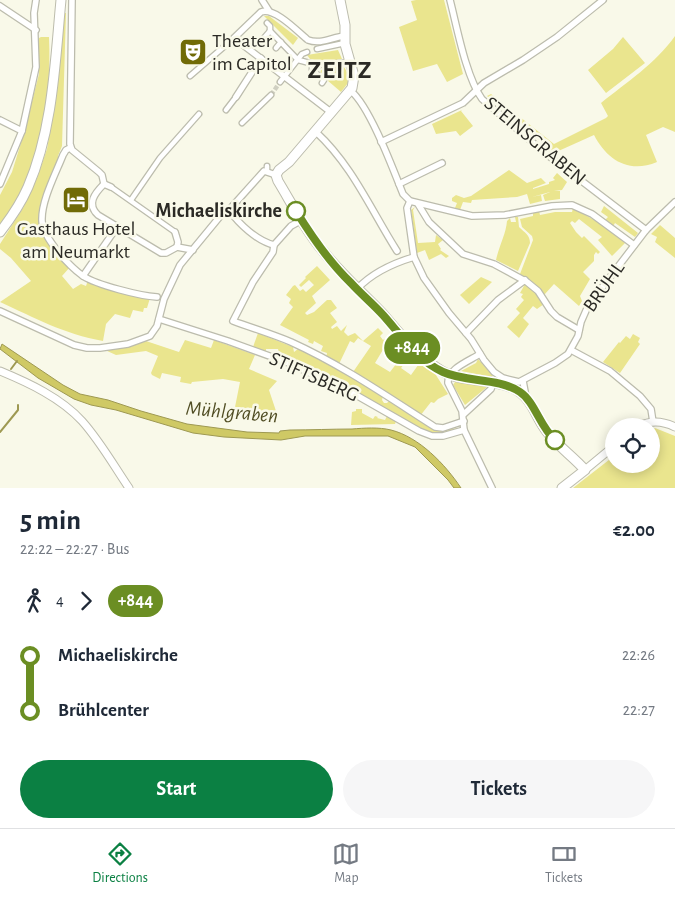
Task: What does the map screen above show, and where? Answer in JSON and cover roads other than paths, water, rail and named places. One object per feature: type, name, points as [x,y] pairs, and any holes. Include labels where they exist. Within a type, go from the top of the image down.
[{"type":"main road","points":[[0,232],[16,210],[27,189],[40,152],[52,92],[61,0]]},
{"type":"main road","points":[[270,171],[279,170],[290,162],[351,89],[354,76],[345,39],[346,25],[340,0]]},
{"type":"main road","points":[[270,171],[323,252],[415,350],[435,367],[449,374],[511,387],[526,397],[547,432],[584,470],[562,488]]},
{"type":"street","points":[[0,184],[22,131],[36,67],[34,13],[36,0]]},
{"type":"street","points":[[72,0],[70,148],[64,155],[45,203],[42,218],[43,228],[56,249],[83,276],[108,285],[157,298]]},
{"type":"street","points":[[262,0],[269,10],[274,12],[316,48],[337,36],[345,39]]},
{"type":"street","name":"STEINSGRABEN","points":[[450,0],[470,74],[476,90],[484,101],[545,153],[646,230]]},
{"type":"street","points":[[381,142],[463,103],[484,82],[523,60],[557,37],[603,0]]},
{"type":"street","points":[[0,6],[36,30]]},
{"type":"street","points":[[190,76],[261,12],[269,10]]},
{"type":"street","points":[[267,23],[270,26],[270,30],[298,60],[324,80],[322,83]]},
{"type":"street","points":[[263,39],[270,30]]},
{"type":"street","points":[[234,38],[332,113]]},
{"type":"street","points":[[276,48],[281,42]]},
{"type":"street","points":[[280,82],[302,54],[307,52]]},
{"type":"street","points":[[226,110],[261,58]]},
{"type":"street","points":[[311,69],[350,62]]},
{"type":"street","points":[[351,89],[381,142],[403,194],[410,201],[472,216],[505,215],[552,206],[572,206],[592,214],[634,245]]},
{"type":"street","points":[[242,123],[270,95]]},
{"type":"street","points":[[131,200],[160,158],[199,114]]},
{"type":"street","points":[[0,120],[22,131]]},
{"type":"street","points":[[316,132],[345,164],[397,251]]},
{"type":"street","points":[[70,148],[102,175],[104,184]]},
{"type":"street","points":[[399,184],[442,164]]},
{"type":"street","points":[[0,311],[74,345],[86,348],[100,348],[147,338],[155,331],[164,298],[180,265],[222,214],[236,204],[261,173],[270,171]]},
{"type":"street","points":[[104,184],[112,187],[175,232],[178,239],[177,247]]},
{"type":"street","points":[[104,184],[92,201],[93,208],[98,215],[161,253],[166,253],[177,247],[193,250]]},
{"type":"street","points":[[410,201],[407,208],[414,257],[418,267],[437,297],[498,375],[509,380],[523,381],[555,363],[571,350],[610,372],[636,393],[650,405],[653,418]]},
{"type":"street","name":"BRÜHL","points":[[571,350],[588,306],[646,230],[675,202]]},
{"type":"street","points":[[418,204],[425,217],[443,237],[463,254],[494,264],[525,280],[538,291],[556,317],[579,330]]},
{"type":"street","points":[[229,210],[259,239],[274,244]]},
{"type":"street","points":[[303,223],[291,226],[274,244],[274,252],[253,282],[233,321],[290,342],[333,363],[435,427],[443,428],[464,418],[490,389],[493,382]]},
{"type":"street","points":[[83,276],[117,227]]},
{"type":"street","points":[[357,289],[377,274],[414,257]]},
{"type":"street","points":[[466,333],[498,300],[525,280]]},
{"type":"street","name":"STIFTSBERG","points":[[159,319],[286,362],[356,395],[419,431],[432,436],[443,436],[464,430]]},
{"type":"street","points":[[480,354],[449,374],[448,384],[464,418],[464,430],[492,488]]},
{"type":"street","points":[[0,371],[22,380],[47,394],[81,420],[128,488]]},
{"type":"street","points":[[523,381],[526,397]]},
{"type":"street","points":[[660,422],[675,427]]},
{"type":"street","points":[[584,470],[605,453]]},
{"type":"waterway","points":[[11,369],[17,361]]},
{"type":"waterway","points":[[0,432],[18,410],[18,405]]},
{"type":"tunnel","points":[[271,95],[280,82]]},
{"type":"place","name":"Theater im Capitol","points":[[193,52]]},
{"type":"place","name":"Gasthaus Hotel am Neumarkt","points":[[76,200]]},
{"type":"place","name":"Michaeliskirche","points":[[296,211]]},
{"type":"district","name":"ZEITZ","points":[[340,70]]},
{"type":"water label","name":"Mühlgraben","points":[[232,412]]}]
